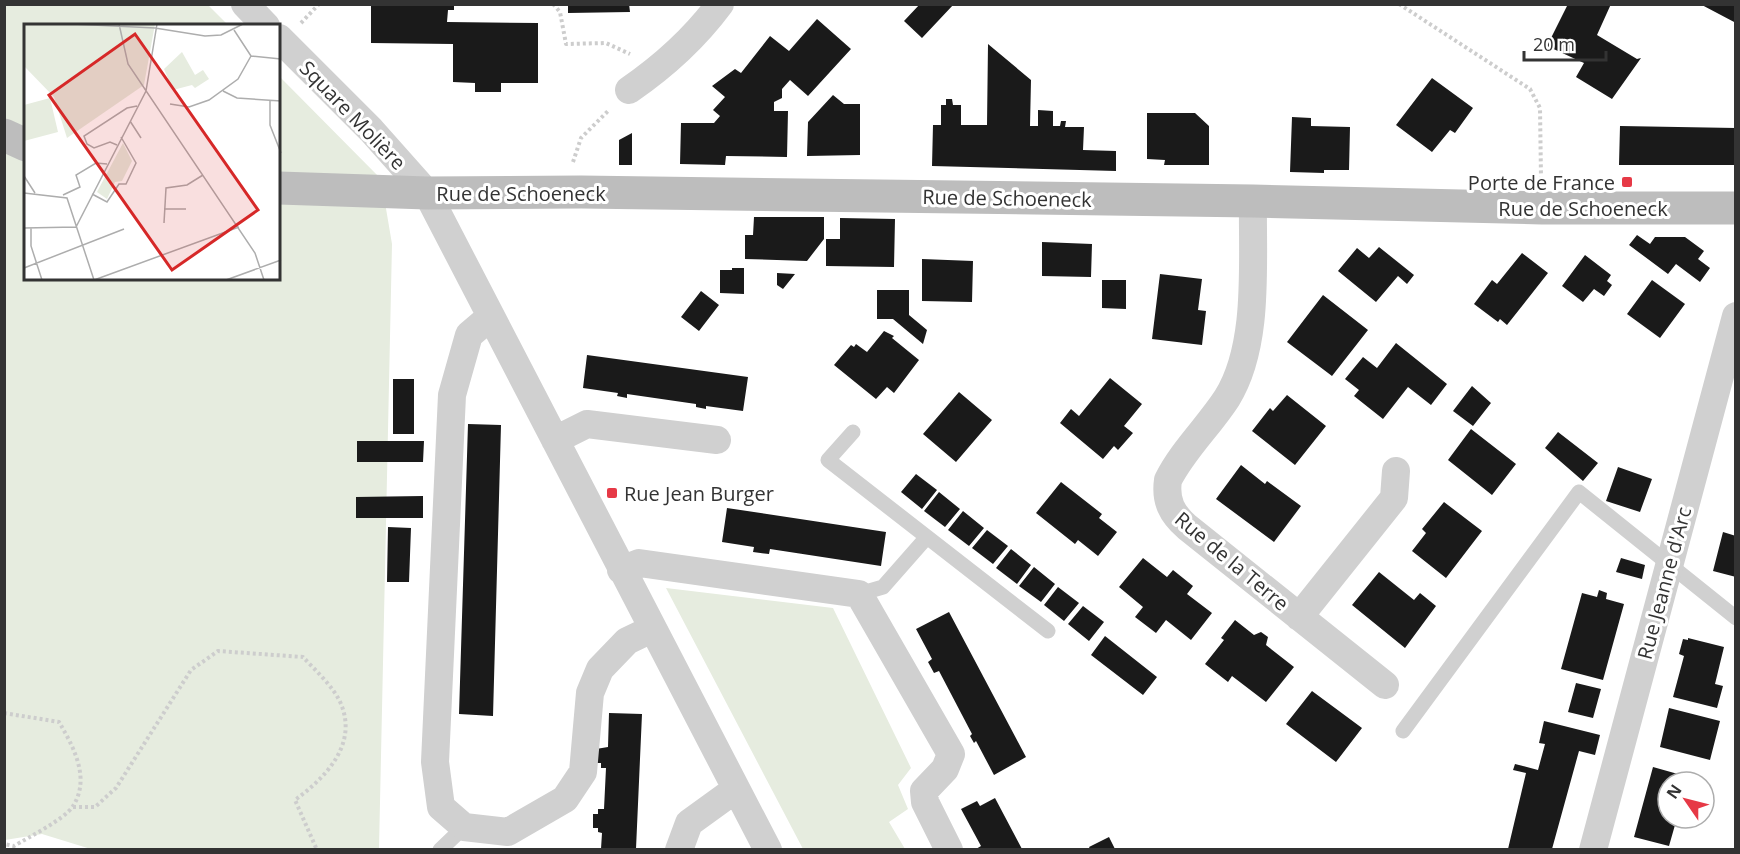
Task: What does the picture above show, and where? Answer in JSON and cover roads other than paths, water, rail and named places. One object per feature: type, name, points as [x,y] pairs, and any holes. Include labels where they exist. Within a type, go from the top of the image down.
[{"type":"main road","points":[[4,135],[24,144]]},
{"type":"main road","name":"Rue de Schoeneck","points":[[280,188],[427,193],[581,192],[1254,201],[1542,208],[1736,208]]},
{"type":"street","points":[[245,4],[264,24]]},
{"type":"street","points":[[629,90],[661,68],[701,31],[720,4]]},
{"type":"street","name":"Square Molière","points":[[280,39],[372,130],[427,193]]},
{"type":"street","points":[[427,193],[489,318],[768,849]]},
{"type":"street","name":"Rue de la Terre","points":[[1254,201],[1250,325],[1246,354],[1227,397],[1172,472],[1167,490],[1170,508],[1176,517],[1385,685]]},
{"type":"street","name":"Rue Jeanne d'Arc","points":[[1593,849],[1736,316]]},
{"type":"street","points":[[489,318],[469,335],[452,395],[435,762],[441,807],[464,827],[508,832],[565,799],[583,772],[590,693],[600,669],[627,641],[652,629]]},
{"type":"street","points":[[555,440],[587,424],[717,440]]},
{"type":"street","points":[[1299,617],[1394,498],[1396,471]]},
{"type":"street","points":[[621,570],[639,563],[859,594],[951,754],[945,769],[924,791],[925,802],[949,849]]},
{"type":"street","points":[[679,849],[689,823],[736,789]]},
{"type":"lane","points":[[853,432],[828,460],[1048,631]]},
{"type":"lane","points":[[1403,731],[1578,492],[1668,567],[1736,618]]},
{"type":"lane","points":[[859,594],[883,587],[927,537]]},
{"type":"lane","points":[[440,849],[464,827]]},
{"type":"place","name":"Porte de France","points":[[1627,182]]},
{"type":"place","name":"Rue Jean Burger","points":[[612,493]]}]
